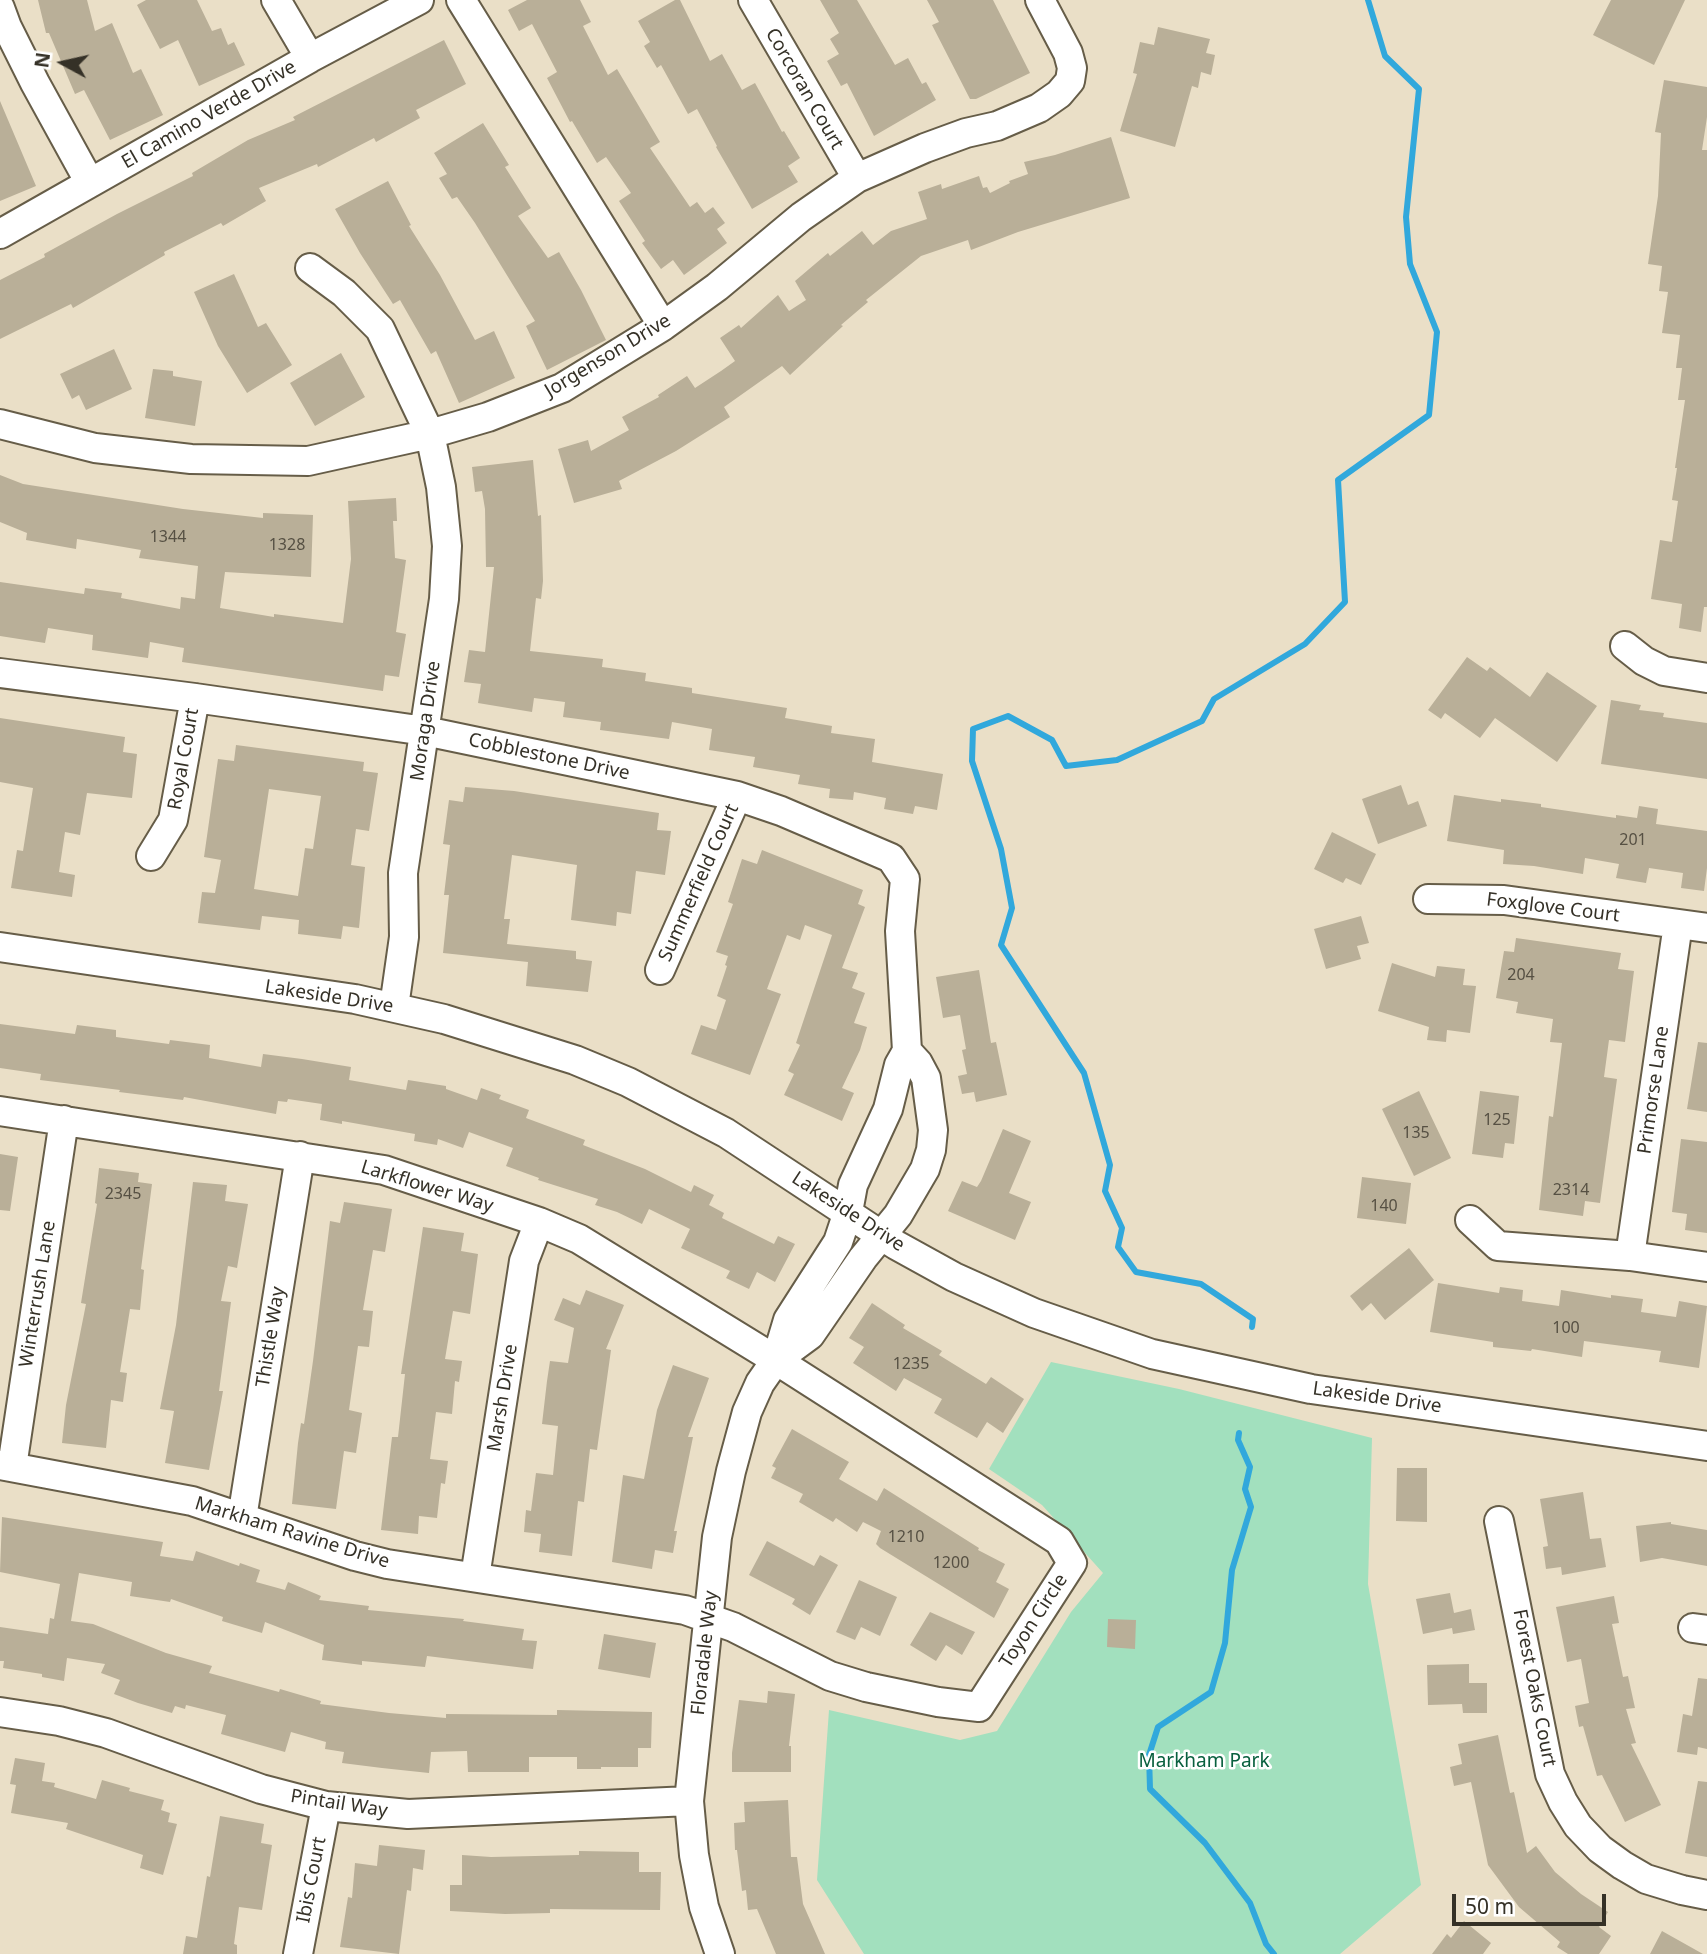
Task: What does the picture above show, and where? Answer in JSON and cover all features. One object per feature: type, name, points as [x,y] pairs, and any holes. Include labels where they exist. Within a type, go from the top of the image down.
[{"type":"street","points":[[276,0],[310,58]]},
{"type":"street","name":"El Camino Verde Drive","points":[[0,233],[310,58],[419,0]]},
{"type":"street","points":[[461,0],[663,326]]},
{"type":"street","name":"Corcoran Court","points":[[753,0],[857,178]]},
{"type":"street","name":"Jorgenson Drive","points":[[0,424],[95,448],[191,459],[308,461],[430,434],[488,417],[562,388],[663,326],[717,287],[801,217],[857,178],[925,148],[1007,122],[1039,108],[1059,94],[1070,81],[1072,68],[1068,53],[1040,0]]},
{"type":"street","points":[[0,8],[35,83],[90,183]]},
{"type":"street","name":"Moraga Drive","points":[[310,268],[344,293],[380,329],[430,434],[441,487],[447,546],[444,599],[403,873],[404,937],[394,1007]]},
{"type":"street","points":[[1625,646],[1644,661],[1664,671],[1707,678]]},
{"type":"street","name":"Cobblestone Drive","points":[[0,673],[425,731],[737,796],[781,811],[891,858],[905,879],[900,931],[907,1051],[899,1065],[880,1129],[853,1185],[848,1212]]},
{"type":"street","name":"Royal Court","points":[[151,856],[173,820],[195,698]]},
{"type":"street","name":"Summerfield Court","points":[[660,970],[737,796]]},
{"type":"street","name":"Foxglove Court","points":[[1428,899],[1504,900],[1707,928]]},
{"type":"street","name":"Primorse Lane","points":[[1630,1256],[1678,924]]},
{"type":"street","name":"Lakeside Drive","points":[[0,947],[394,1007],[512,1039],[575,1060],[628,1082],[726,1133],[881,1234],[954,1277],[1034,1313],[1152,1354],[1311,1388],[1707,1446]]},
{"type":"street","points":[[881,1234],[898,1215],[925,1169],[931,1150],[933,1130],[926,1078],[907,1051]]},
{"type":"street","name":"Larkflower Way","points":[[0,1111],[384,1170],[539,1222],[579,1239],[776,1360]]},
{"type":"street","name":"Winterrush Lane","points":[[6,1466],[64,1120]]},
{"type":"street","name":"Thistle Way","points":[[242,1518],[300,1156]]},
{"type":"street","name":"Floradale Way","points":[[720,1954],[701,1894],[689,1801],[717,1537],[747,1412],[776,1360],[788,1320],[838,1242],[848,1212]]},
{"type":"street","points":[[1470,1220],[1498,1246],[1630,1256],[1707,1267]]},
{"type":"street","name":"Marsh Drive","points":[[475,1577],[524,1261],[539,1222]]},
{"type":"street","name":"Floradale Way","points":[[776,1360],[810,1335],[881,1234]]},
{"type":"street","name":"Toyon Circle","points":[[709,1618],[733,1627],[830,1676],[866,1687],[938,1702],[979,1707],[1072,1563],[1059,1541],[776,1360]]},
{"type":"street","name":"Markham Ravine Drive","points":[[6,1466],[192,1502],[387,1564],[685,1610],[709,1618]]},
{"type":"street","name":"Forest Oaks Court","points":[[1499,1521],[1550,1774],[1563,1802],[1578,1826],[1600,1849],[1622,1865],[1646,1879],[1707,1895]]},
{"type":"street","name":"Pintail Way","points":[[0,1713],[59,1721],[106,1733],[261,1789],[326,1805],[408,1814],[689,1801]]},
{"type":"street","name":"Ibis Court","points":[[298,1954],[326,1805]]},
{"type":"green space","name":"Markham Park","points":[[1051,1362],[1179,1389],[1372,1438],[1368,1584],[1421,1885],[1340,1954],[864,1954],[817,1880],[829,1710],[960,1740],[997,1731],[1071,1612],[1103,1573],[1042,1505],[989,1469]]},
{"type":"building","points":[[38,0],[87,0],[95,31],[112,23],[133,73],[141,69],[163,115],[110,140],[84,90],[75,94],[49,33],[46,33]]},
{"type":"building","points":[[146,0],[197,0],[212,31],[221,28],[228,45],[234,42],[245,65],[199,86],[178,40],[160,49],[137,5]]},
{"type":"building","points":[[527,0],[580,0],[591,22],[583,26],[608,75],[617,69],[660,142],[650,148],[690,207],[697,202],[705,213],[713,207],[725,223],[717,229],[727,243],[684,275],[673,260],[661,269],[642,243],[645,241],[619,201],[631,193],[606,157],[597,163],[572,121],[570,122],[547,78],[557,72],[532,24],[519,31],[508,10]]},
{"type":"building","points":[[675,0],[680,0],[710,61],[722,54],[742,90],[755,83],[800,158],[788,166],[798,182],[752,209],[697,109],[688,114],[661,65],[657,68],[644,46],[650,42],[638,21]]},
{"type":"building","points":[[820,0],[857,0],[895,65],[908,58],[922,84],[926,82],[936,100],[874,136],[847,83],[841,86],[827,61],[839,54],[830,39],[839,33]]},
{"type":"building","points":[[927,0],[993,0],[1030,73],[976,99],[970,99],[932,25],[939,22]]},
{"type":"building","points":[[1611,0],[1685,0],[1654,65],[1593,35]]},
{"type":"building","points":[[1158,27],[1210,39],[1206,53],[1215,55],[1211,75],[1201,72],[1198,88],[1192,86],[1175,147],[1120,131],[1137,74],[1133,73],[1140,42],[1154,45]]},
{"type":"building","points":[[444,40],[466,84],[416,110],[420,118],[376,142],[374,138],[318,167],[317,164],[259,188],[266,201],[223,226],[221,223],[164,252],[165,255],[73,308],[71,304],[0,339],[0,280],[117,214],[193,176],[192,173],[248,140],[295,120],[293,117]]},
{"type":"building","points":[[1664,80],[1707,87],[1707,117],[1702,150],[1707,150],[1707,607],[1704,607],[1701,632],[1679,628],[1682,604],[1651,599],[1660,540],[1672,542],[1678,501],[1672,500],[1685,400],[1678,400],[1682,368],[1676,368],[1680,335],[1662,333],[1668,292],[1659,291],[1662,266],[1648,264],[1658,196],[1661,133],[1655,132]]},
{"type":"building","points":[[0,101],[36,186],[0,201]]},
{"type":"building","points":[[483,123],[509,165],[505,167],[531,208],[518,216],[548,258],[559,252],[606,340],[547,370],[526,326],[535,321],[475,223],[457,197],[452,199],[439,178],[447,174],[434,153]]},
{"type":"building","points":[[1111,137],[1130,198],[1018,232],[971,250],[968,240],[921,256],[866,300],[868,302],[790,375],[782,366],[724,407],[730,417],[676,451],[619,481],[622,489],[574,503],[558,449],[588,440],[591,451],[629,430],[622,417],[659,397],[658,395],[687,376],[695,388],[735,361],[720,338],[739,325],[741,328],[778,295],[789,311],[806,300],[795,281],[828,253],[830,256],[862,231],[873,245],[891,231],[927,219],[918,192],[941,184],[942,189],[979,176],[983,188],[987,187],[990,193],[1010,183],[1009,181],[1028,174],[1024,162]]},
{"type":"building","points":[[388,181],[411,225],[409,226],[440,275],[475,340],[494,331],[515,378],[459,403],[436,351],[431,354],[400,300],[393,304],[360,253],[335,209]]},
{"type":"building","points":[[234,274],[258,327],[266,323],[292,365],[247,393],[218,346],[194,292]]},
{"type":"building","points":[[114,349],[132,389],[86,410],[79,395],[72,399],[60,374]]},
{"type":"building","points":[[341,353],[365,397],[315,426],[290,383]]},
{"type":"building","points":[[153,369],[173,371],[173,376],[202,381],[195,426],[145,418]]},
{"type":"building","points":[[533,460],[538,516],[541,515],[543,581],[541,599],[536,598],[530,651],[603,659],[602,667],[646,673],[645,681],[692,688],[692,693],[787,708],[785,718],[832,726],[831,733],[875,739],[872,762],[943,774],[937,810],[915,806],[913,814],[884,809],[886,798],[854,792],[853,800],[829,798],[830,789],[798,784],[800,775],[753,767],[755,757],[709,750],[712,729],[672,722],[669,739],[600,730],[601,722],[563,717],[565,702],[534,698],[532,712],[478,703],[481,684],[464,682],[469,650],[485,652],[494,567],[486,567],[485,509],[482,491],[475,492],[472,467]]},
{"type":"building","points":[[0,475],[23,484],[183,509],[263,518],[263,513],[313,515],[311,577],[225,572],[220,608],[274,617],[274,614],[343,623],[351,559],[348,501],[396,498],[397,521],[393,521],[395,558],[406,560],[396,632],[406,634],[399,677],[385,675],[383,691],[182,662],[184,648],[150,642],[148,658],[92,650],[93,635],[48,628],[45,643],[0,636],[0,582],[84,594],[85,588],[122,593],[121,598],[180,609],[181,597],[195,599],[198,566],[139,558],[141,550],[77,539],[76,549],[26,540],[27,533],[0,522]]},
{"type":"building","points":[[1467,657],[1487,671],[1490,667],[1530,697],[1547,672],[1597,706],[1557,762],[1495,718],[1480,738],[1445,713],[1441,719],[1428,710]]},
{"type":"building","points":[[1611,700],[1641,705],[1639,710],[1664,713],[1663,717],[1707,723],[1707,779],[1601,764]]},
{"type":"building","points":[[0,718],[125,737],[123,752],[137,754],[132,798],[87,793],[80,835],[65,832],[59,872],[75,875],[72,897],[11,888],[17,850],[23,851],[33,788],[0,782]]},
{"type":"building","points":[[236,745],[364,762],[363,771],[378,773],[369,831],[356,829],[351,865],[365,867],[359,928],[343,926],[341,939],[298,934],[299,920],[262,916],[260,930],[198,923],[202,892],[215,893],[221,860],[204,857],[218,759],[234,761]],"holes":[[[269,789],[321,796],[313,849],[305,848],[298,896],[254,889]]]},
{"type":"building","points":[[1401,785],[1408,805],[1418,801],[1427,826],[1378,844],[1362,799]]},
{"type":"building","points":[[465,787],[514,791],[659,813],[657,830],[671,831],[665,875],[636,871],[631,914],[617,912],[616,926],[571,920],[577,865],[512,855],[504,919],[510,919],[507,944],[576,951],[576,959],[592,961],[588,992],[526,986],[528,962],[443,953],[449,895],[444,895],[450,845],[443,844],[449,800],[463,802]]},
{"type":"building","points":[[1454,795],[1501,802],[1501,799],[1541,804],[1541,807],[1616,818],[1616,815],[1637,818],[1639,806],[1658,809],[1656,824],[1707,831],[1704,891],[1681,888],[1683,873],[1649,868],[1646,883],[1616,878],[1619,864],[1585,858],[1583,874],[1503,864],[1504,850],[1447,841]]},
{"type":"building","points":[[1332,832],[1376,854],[1361,885],[1346,878],[1343,883],[1314,869]]},
{"type":"building","points":[[762,850],[863,890],[858,904],[865,907],[842,968],[858,973],[852,988],[865,993],[854,1023],[867,1027],[860,1050],[842,1088],[854,1093],[842,1121],[784,1095],[794,1074],[788,1071],[800,1045],[796,1043],[832,935],[805,925],[800,940],[787,935],[767,989],[781,994],[750,1075],[691,1054],[701,1025],[716,1030],[726,1000],[717,996],[728,956],[716,952],[733,904],[728,902],[742,859],[757,864]]},
{"type":"building","points":[[1361,916],[1369,943],[1357,946],[1361,959],[1326,969],[1314,929]]},
{"type":"building","points":[[1516,938],[1621,953],[1618,969],[1634,971],[1625,1042],[1609,1040],[1604,1077],[1617,1079],[1600,1203],[1585,1201],[1583,1216],[1539,1210],[1549,1116],[1553,1117],[1562,1043],[1550,1042],[1553,1019],[1516,1013],[1518,1002],[1496,998],[1504,951],[1514,952]]},
{"type":"building","points":[[1392,963],[1435,977],[1437,966],[1465,969],[1463,985],[1476,986],[1470,1033],[1447,1030],[1446,1042],[1427,1040],[1429,1027],[1378,1011]]},
{"type":"building","points":[[979,970],[991,1043],[996,1042],[1007,1095],[976,1102],[974,1092],[962,1094],[958,1076],[967,1074],[962,1050],[966,1049],[960,1015],[943,1018],[936,977]]},
{"type":"building","points":[[0,1024],[75,1034],[77,1025],[116,1030],[116,1037],[169,1044],[170,1040],[210,1045],[209,1058],[261,1067],[263,1054],[302,1059],[351,1067],[349,1080],[406,1090],[408,1080],[446,1086],[446,1089],[477,1100],[481,1088],[501,1095],[499,1099],[529,1110],[526,1118],[585,1140],[583,1145],[645,1169],[691,1192],[694,1185],[714,1195],[709,1205],[724,1213],[722,1218],[774,1244],[778,1236],[795,1244],[775,1282],[757,1272],[749,1289],[726,1278],[730,1271],[681,1248],[690,1229],[649,1209],[642,1224],[595,1205],[598,1199],[538,1180],[539,1178],[506,1166],[513,1148],[469,1132],[463,1148],[438,1139],[437,1145],[414,1141],[415,1134],[342,1121],[342,1124],[320,1120],[322,1104],[288,1099],[287,1102],[278,1101],[276,1114],[184,1097],[183,1100],[40,1080],[41,1074],[0,1068]]},
{"type":"building","points":[[1698,1042],[1707,1043],[1707,1112],[1687,1109]]},
{"type":"building","points":[[1419,1091],[1451,1158],[1414,1176],[1382,1109]]},
{"type":"building","points":[[1480,1091],[1519,1096],[1514,1144],[1505,1143],[1503,1158],[1472,1154]]},
{"type":"building","points":[[1003,1129],[1031,1141],[1009,1193],[1031,1202],[1015,1240],[948,1211],[962,1181],[977,1187]]},
{"type":"building","points":[[1681,1139],[1707,1142],[1707,1233],[1685,1230],[1687,1214],[1672,1212]]},
{"type":"building","points":[[0,1154],[18,1157],[10,1211],[0,1210]]},
{"type":"building","points":[[99,1168],[139,1173],[138,1182],[152,1184],[141,1269],[144,1270],[140,1310],[130,1309],[120,1372],[127,1373],[123,1402],[111,1400],[106,1448],[62,1443],[66,1405],[86,1304],[81,1303],[97,1204]]},
{"type":"building","points":[[1362,1177],[1411,1183],[1406,1224],[1357,1218]]},
{"type":"building","points":[[193,1182],[227,1185],[225,1201],[248,1204],[237,1268],[228,1266],[221,1301],[231,1302],[219,1391],[223,1391],[209,1470],[165,1463],[174,1411],[160,1409],[176,1325]]},
{"type":"building","points":[[344,1202],[392,1209],[385,1252],[373,1250],[363,1310],[373,1311],[369,1347],[358,1346],[349,1410],[362,1413],[356,1453],[344,1451],[336,1509],[292,1504],[298,1443],[301,1423],[304,1424],[330,1221],[340,1223]]},
{"type":"building","points":[[423,1227],[464,1233],[461,1251],[478,1254],[470,1314],[453,1311],[445,1359],[462,1361],[459,1382],[455,1381],[452,1414],[436,1412],[430,1459],[448,1461],[445,1484],[441,1483],[437,1518],[419,1516],[418,1534],[381,1530],[392,1437],[398,1437],[405,1374],[401,1374]]},
{"type":"building","points":[[1409,1248],[1434,1280],[1385,1320],[1371,1303],[1362,1311],[1350,1296]]},
{"type":"building","points":[[1438,1283],[1499,1293],[1500,1287],[1523,1290],[1522,1301],[1559,1306],[1561,1290],[1611,1298],[1611,1295],[1643,1299],[1641,1312],[1676,1317],[1679,1301],[1707,1306],[1699,1368],[1659,1362],[1661,1351],[1584,1341],[1582,1357],[1532,1349],[1493,1347],[1493,1342],[1430,1332]]},
{"type":"building","points":[[586,1290],[624,1305],[606,1349],[611,1350],[597,1450],[590,1449],[584,1502],[578,1501],[572,1556],[539,1552],[541,1534],[524,1532],[526,1510],[531,1511],[536,1473],[553,1475],[558,1426],[542,1424],[550,1361],[568,1363],[574,1328],[554,1320],[563,1298],[580,1305]]},
{"type":"building","points":[[872,1303],[905,1325],[903,1328],[942,1351],[939,1355],[986,1384],[991,1377],[1024,1399],[1003,1433],[987,1422],[977,1438],[934,1413],[942,1399],[904,1378],[896,1391],[853,1363],[864,1347],[849,1338]]},
{"type":"building","points":[[673,1365],[709,1378],[688,1437],[693,1437],[674,1531],[677,1531],[673,1553],[655,1550],[652,1569],[612,1562],[623,1475],[644,1479],[657,1410]]},
{"type":"building","points":[[792,1429],[849,1462],[839,1479],[877,1501],[884,1488],[979,1548],[978,1550],[1005,1564],[996,1582],[1009,1589],[994,1618],[880,1548],[876,1544],[881,1531],[863,1522],[857,1532],[836,1518],[833,1522],[799,1502],[803,1494],[771,1478],[776,1468],[772,1466]]},
{"type":"building","points":[[1397,1468],[1427,1468],[1427,1522],[1396,1521]]},
{"type":"building","points":[[1583,1492],[1590,1539],[1601,1538],[1606,1567],[1562,1575],[1561,1567],[1546,1569],[1543,1547],[1548,1546],[1540,1499]]},
{"type":"building","points":[[2,1517],[163,1542],[160,1556],[193,1561],[196,1551],[239,1566],[240,1563],[260,1570],[256,1582],[285,1590],[288,1582],[321,1596],[319,1600],[369,1606],[368,1610],[464,1619],[463,1621],[524,1629],[522,1640],[537,1641],[533,1669],[427,1656],[425,1667],[362,1661],[362,1665],[322,1660],[324,1645],[265,1622],[262,1633],[222,1621],[223,1617],[171,1599],[170,1602],[130,1596],[132,1582],[79,1573],[71,1621],[93,1624],[166,1653],[212,1666],[209,1673],[279,1692],[280,1689],[321,1701],[320,1704],[389,1713],[446,1718],[446,1714],[557,1715],[557,1710],[652,1712],[651,1748],[638,1748],[638,1767],[577,1769],[577,1757],[529,1757],[529,1772],[468,1772],[467,1751],[431,1752],[429,1773],[382,1768],[342,1763],[344,1752],[325,1749],[326,1742],[291,1732],[285,1752],[221,1734],[226,1715],[186,1705],[185,1709],[175,1706],[172,1713],[114,1694],[120,1680],[101,1673],[105,1664],[67,1658],[64,1681],[42,1677],[42,1674],[3,1668],[4,1661],[0,1661],[0,1627],[48,1634],[50,1618],[54,1619],[60,1584],[0,1572]]},
{"type":"building","points":[[1671,1522],[1707,1530],[1707,1566],[1662,1558],[1640,1562],[1636,1526]]},
{"type":"building","points":[[767,1541],[814,1566],[820,1555],[838,1565],[810,1615],[792,1604],[795,1599],[749,1575]]},
{"type":"building","points":[[859,1580],[897,1597],[880,1636],[861,1627],[855,1640],[836,1632]]},
{"type":"building","points":[[1450,1593],[1454,1613],[1471,1609],[1475,1630],[1453,1634],[1452,1628],[1423,1634],[1416,1599]]},
{"type":"building","points":[[1614,1596],[1619,1623],[1612,1624],[1623,1677],[1628,1676],[1635,1708],[1626,1709],[1636,1743],[1631,1744],[1661,1805],[1625,1822],[1602,1775],[1597,1776],[1583,1726],[1579,1727],[1575,1706],[1589,1703],[1581,1659],[1567,1662],[1556,1607]]},
{"type":"building","points":[[930,1612],[975,1632],[962,1655],[946,1645],[936,1661],[910,1645]]},
{"type":"building","points":[[1108,1619],[1136,1620],[1135,1649],[1107,1647]]},
{"type":"building","points":[[604,1634],[656,1643],[650,1678],[598,1669]]},
{"type":"building","points":[[1469,1664],[1469,1683],[1487,1683],[1487,1713],[1463,1713],[1462,1704],[1428,1705],[1427,1665]]},
{"type":"building","points":[[1698,1678],[1707,1679],[1707,1749],[1698,1747],[1697,1755],[1677,1752],[1683,1714],[1692,1716]]},
{"type":"building","points":[[768,1691],[795,1694],[789,1746],[791,1772],[732,1772],[739,1700],[767,1703]]},
{"type":"building","points":[[1498,1735],[1510,1793],[1514,1792],[1527,1853],[1536,1846],[1555,1872],[1608,1912],[1599,1927],[1611,1936],[1599,1954],[1568,1954],[1557,1947],[1560,1942],[1519,1907],[1488,1865],[1471,1782],[1454,1786],[1450,1767],[1462,1764],[1458,1744]]},
{"type":"building","points":[[15,1758],[45,1763],[42,1781],[55,1783],[54,1787],[96,1799],[102,1780],[130,1788],[129,1791],[164,1800],[161,1810],[170,1813],[168,1822],[177,1824],[163,1875],[140,1868],[143,1855],[66,1829],[68,1823],[11,1813],[16,1785],[10,1784]]},
{"type":"building","points":[[1698,1781],[1707,1782],[1707,1857],[1685,1853]]},
{"type":"building","points":[[788,1800],[791,1857],[797,1857],[803,1904],[825,1954],[776,1954],[757,1909],[748,1910],[746,1890],[742,1891],[735,1850],[734,1823],[745,1822],[744,1802]]},
{"type":"building","points":[[220,1816],[264,1824],[261,1843],[272,1845],[262,1910],[239,1907],[234,1944],[237,1945],[237,1954],[183,1954],[186,1936],[197,1938]]},
{"type":"building","points":[[379,1845],[425,1850],[423,1870],[413,1868],[411,1891],[407,1890],[399,1954],[340,1947],[348,1897],[352,1898],[355,1863],[377,1866]]},
{"type":"building","points":[[579,1851],[639,1852],[639,1872],[661,1872],[660,1910],[550,1909],[550,1913],[505,1914],[450,1911],[450,1885],[462,1885],[462,1855],[579,1855]]},
{"type":"building","points":[[1464,1921],[1491,1943],[1483,1954],[1432,1954],[1447,1934],[1451,1938]]},
{"type":"building","points":[[1662,1931],[1703,1954],[1650,1954]]},
{"type":"waterway","points":[[1252,1327],[1253,1319],[1201,1284],[1136,1272],[1118,1247],[1122,1228],[1105,1191],[1110,1165],[1084,1073],[1001,945],[1012,908],[1001,849],[972,761],[973,729],[1008,716],[1052,740],[1066,766],[1117,760],[1202,721],[1214,699],[1305,644],[1345,602],[1338,480],[1429,415],[1437,332],[1410,264],[1406,217],[1419,89],[1385,56],[1368,0]]},
{"type":"waterway","points":[[1239,1433],[1238,1440],[1250,1467],[1245,1489],[1251,1507],[1232,1570],[1225,1643],[1211,1692],[1158,1727],[1149,1755],[1150,1789],[1205,1843],[1250,1903],[1266,1944],[1274,1954]]}]
